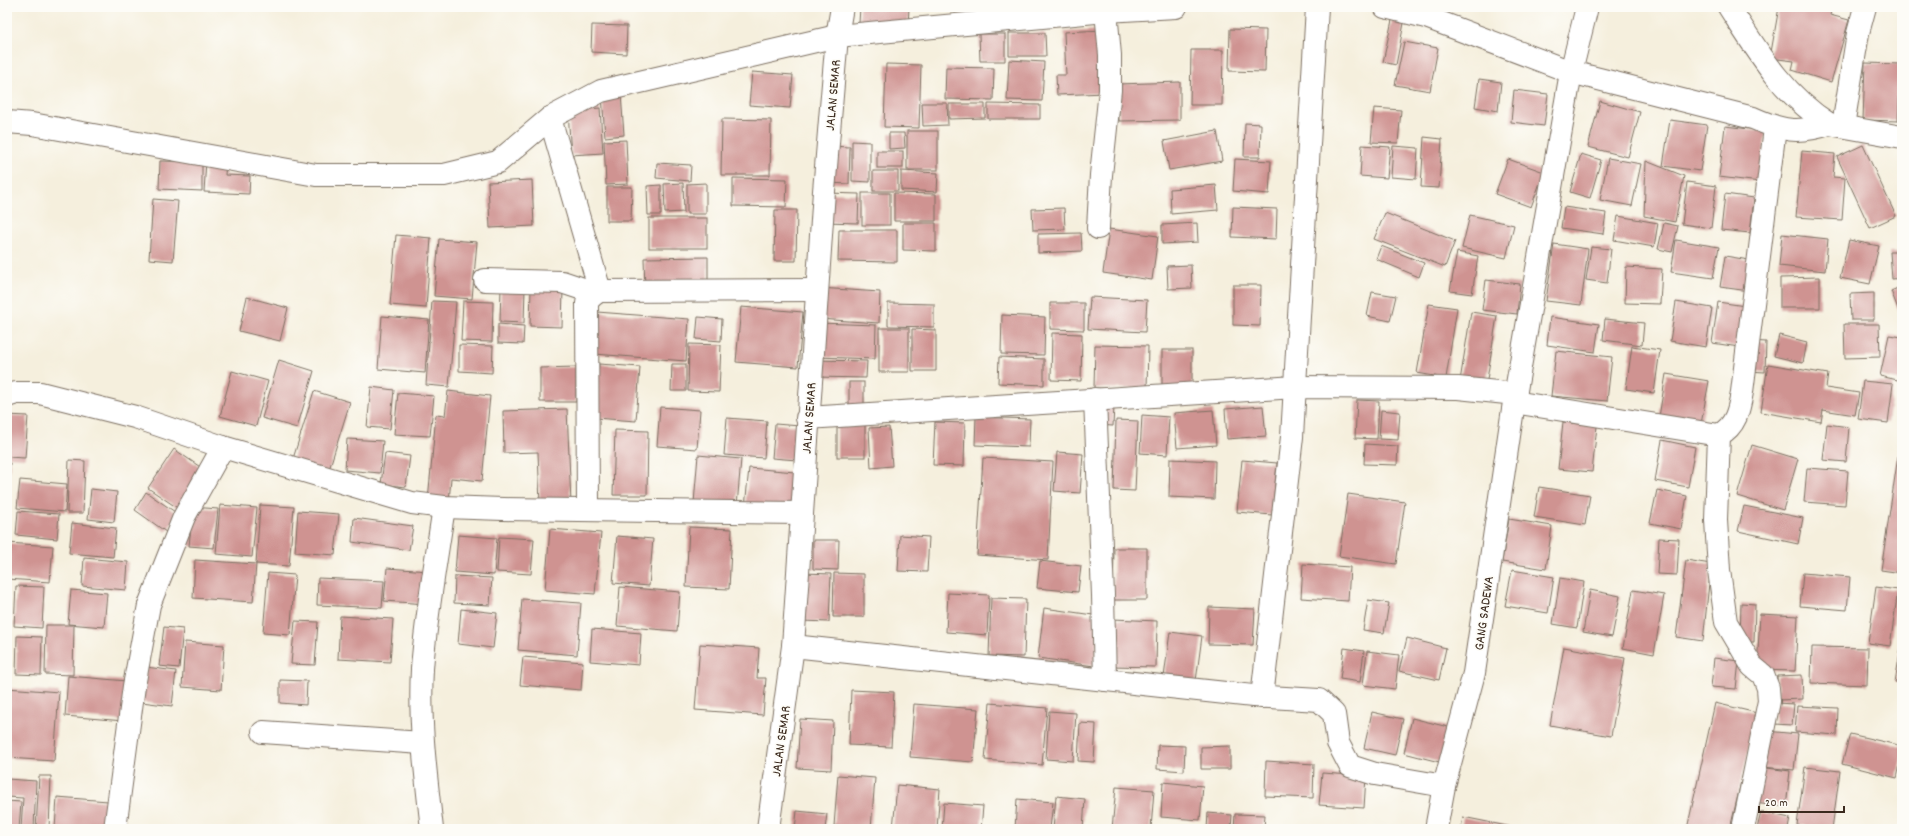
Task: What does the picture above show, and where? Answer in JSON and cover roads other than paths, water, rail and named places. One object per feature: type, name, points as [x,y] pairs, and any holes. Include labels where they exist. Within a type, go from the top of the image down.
[{"type":"street","name":"JALAN SEMAR","points":[[768,829],[793,646],[807,418],[837,36],[842,7]]},
{"type":"street","points":[[7,122],[32,124],[316,175],[444,175],[498,162],[550,118],[601,91],[837,36],[1106,11],[1176,7]]},
{"type":"street","points":[[1262,697],[1289,470],[1317,7]]},
{"type":"street","points":[[1385,7],[1426,17],[1571,72],[1753,118],[1782,129],[1830,126],[1902,137]]},
{"type":"street","name":"GANG SADEWA","points":[[1436,829],[1444,786],[1474,673],[1515,398],[1571,72],[1587,7]]},
{"type":"street","points":[[1729,7],[1768,66],[1788,91],[1810,112],[1830,126]]},
{"type":"street","points":[[1830,126],[1865,7]]},
{"type":"street","points":[[1098,228],[1101,175],[1110,90],[1110,55],[1106,11]]},
{"type":"street","points":[[550,118],[598,292]]},
{"type":"street","points":[[807,418],[1295,387],[1458,388],[1719,435],[1733,424],[1741,398],[1782,129]]},
{"type":"street","points":[[485,280],[562,282],[598,292],[817,290]]},
{"type":"street","points":[[588,510],[587,303],[598,292]]},
{"type":"street","points":[[7,396],[16,393],[40,393],[136,416],[223,447],[412,502],[444,507],[802,513]]},
{"type":"street","points":[[1094,400],[1103,595],[1105,680]]},
{"type":"street","points":[[1719,435],[1716,520],[1719,570],[1726,622],[1752,666],[1763,675],[1768,688],[1769,701],[1743,829]]},
{"type":"street","points":[[114,829],[134,686],[149,605],[184,517],[223,447]]},
{"type":"street","points":[[432,829],[422,743],[424,655],[427,616],[444,507]]},
{"type":"street","points":[[793,646],[1262,697],[1319,700],[1334,714],[1338,743],[1350,766],[1376,774],[1444,786]]},
{"type":"street","points":[[263,732],[422,743]]}]
